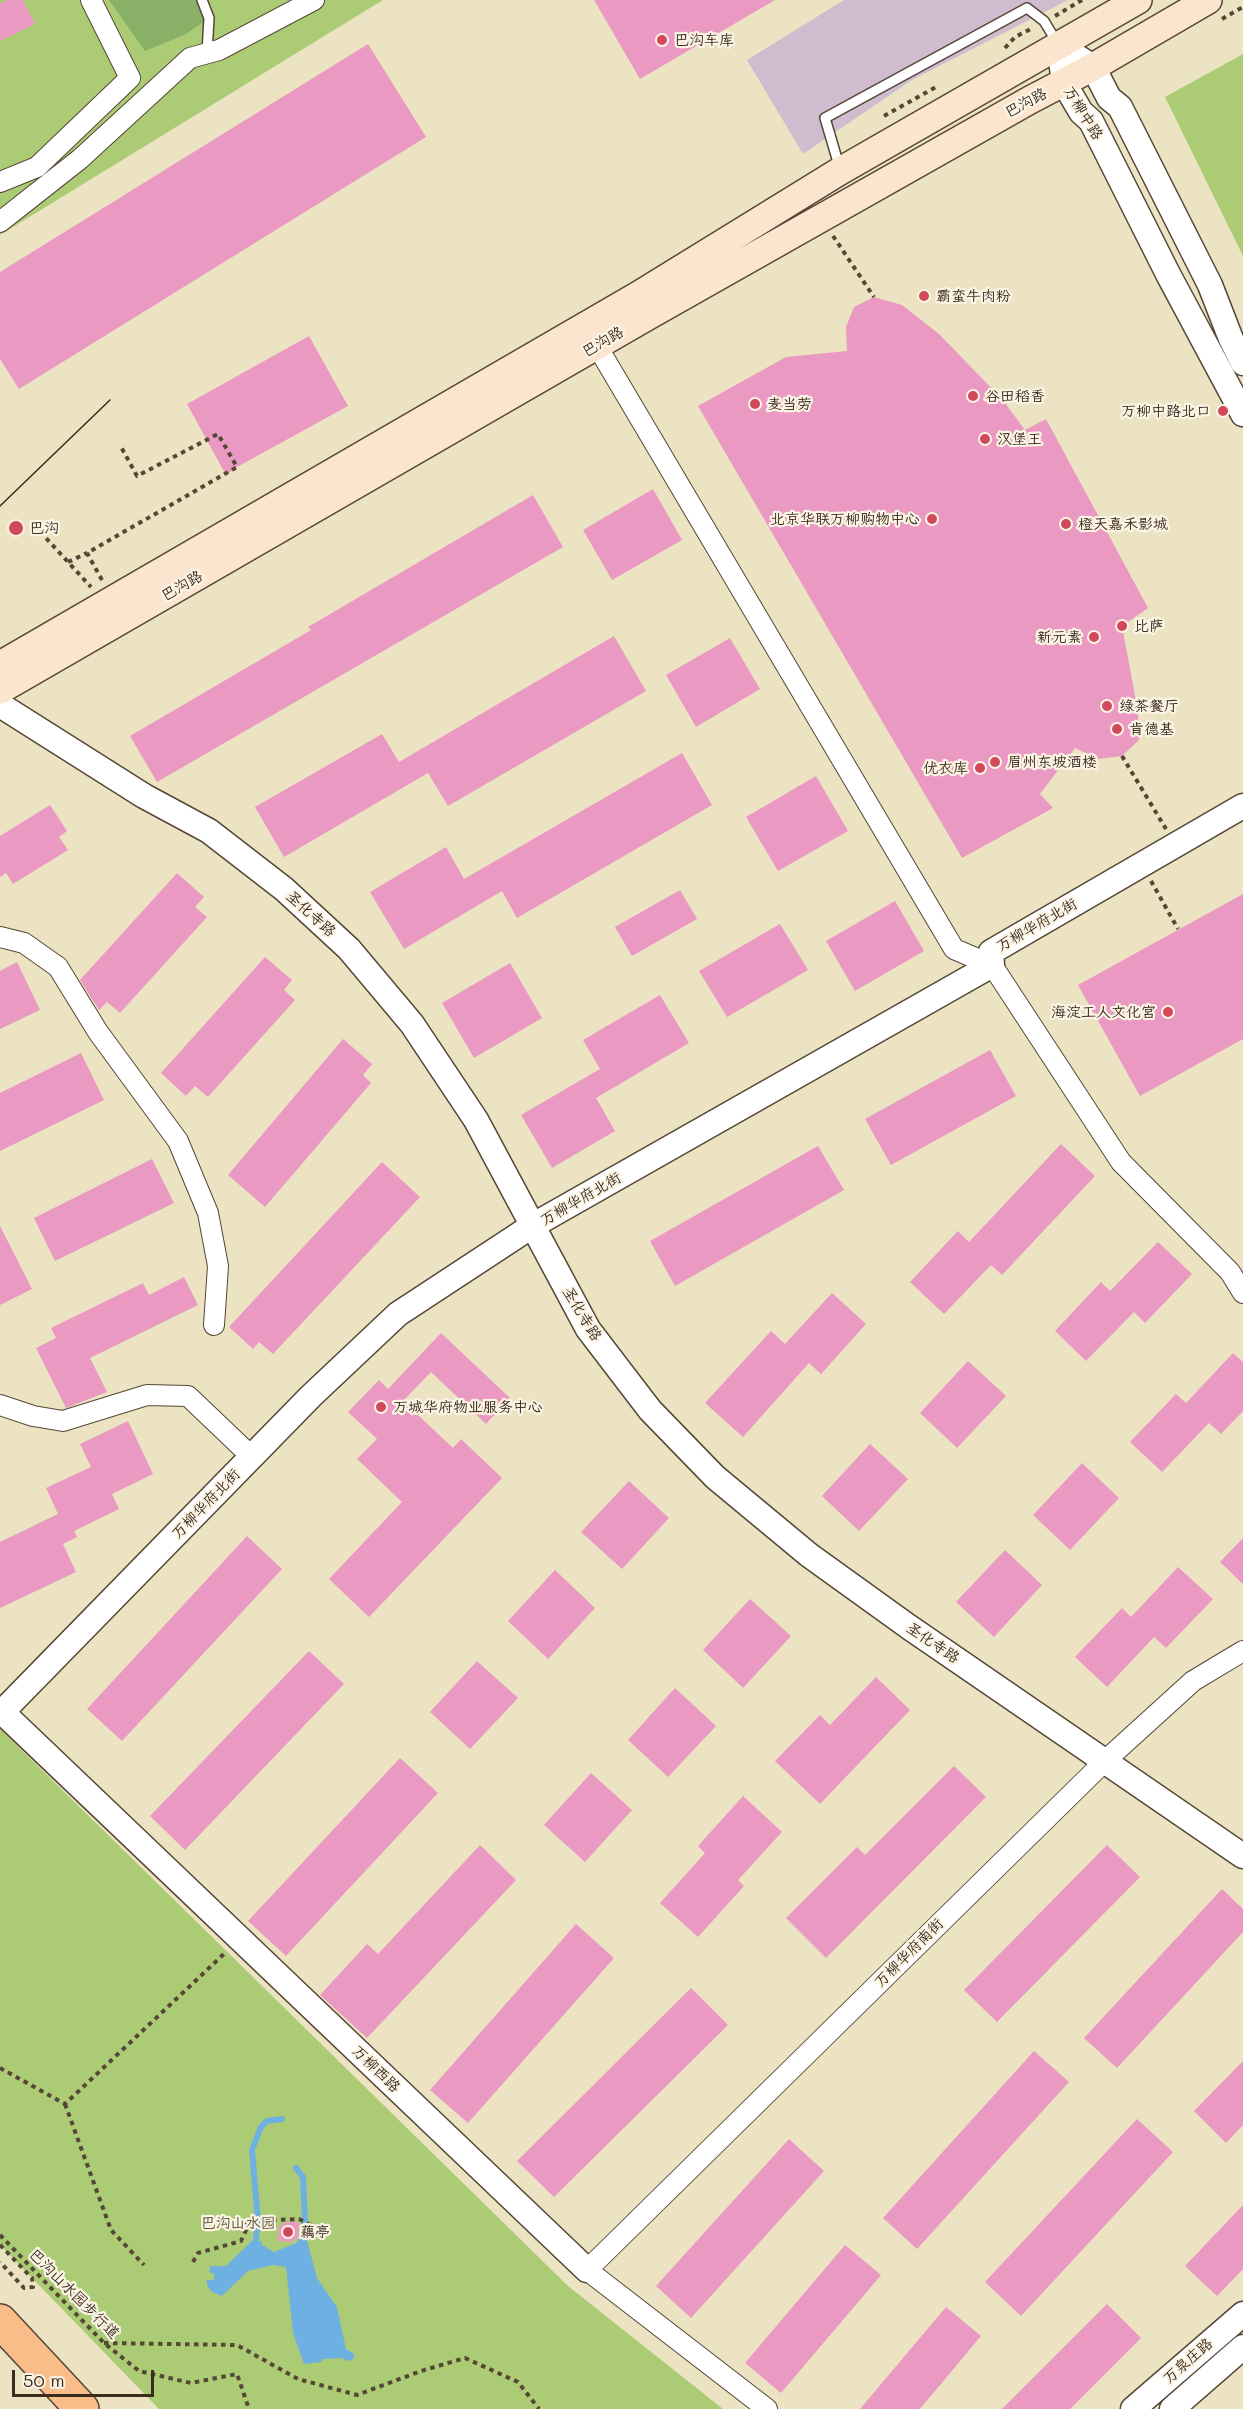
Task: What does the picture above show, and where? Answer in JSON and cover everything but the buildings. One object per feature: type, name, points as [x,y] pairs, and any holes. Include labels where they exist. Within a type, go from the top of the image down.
[{"type":"highway","points":[[0,2321],[82,2409]]},
{"type":"main road","name":"巴沟路","points":[[0,665],[636,296],[840,171],[1138,0]]},
{"type":"main road","name":"巴沟路","points":[[0,690],[597,346],[1208,0]]},
{"type":"street","points":[[0,182],[37,167],[130,78],[91,0]]},
{"type":"street","points":[[0,222],[80,159],[190,58],[219,50],[314,0]]},
{"type":"street","name":"万柳中路","points":[[1059,45],[1093,67],[1109,98],[1120,107],[1210,285],[1243,363]]},
{"type":"street","name":"万柳中路","points":[[1059,45],[1064,82],[1080,112],[1091,121],[1168,274],[1243,414]]},
{"type":"street","points":[[597,346],[954,949],[992,964],[1121,1162],[1230,1272],[1243,1293]]},
{"type":"street","name":"圣化寺路","points":[[0,705],[144,796],[209,831],[284,890],[349,949],[412,1023],[469,1110],[588,1329],[650,1410],[715,1477],[809,1555],[909,1627],[1243,1856]]},
{"type":"street","name":"万柳华府北街","points":[[1,1711],[311,1396],[398,1314],[532,1226],[992,964],[991,952],[1243,806]]},
{"type":"street","points":[[0,937],[24,943],[58,967],[98,1032],[178,1141],[208,1213],[218,1266],[214,1325]]},
{"type":"street","points":[[0,1405],[33,1416],[63,1420],[147,1395],[188,1396],[252,1457]]},
{"type":"street","name":"万柳华府南街","points":[[587,2270],[1106,1760],[1193,1681],[1243,1651]]},
{"type":"street","name":"万柳西路","points":[[1,1711],[587,2270],[767,2409]]},
{"type":"street","name":"万泉庄路","points":[[1132,2409],[1243,2314]]},
{"type":"street","name":"万泉庄路","points":[[1172,2409],[1243,2347]]},
{"type":"lane","points":[[202,0],[209,18],[207,53]]},
{"type":"lane","points":[[840,171],[825,118],[1027,8],[1044,21],[1059,45]]},
{"type":"path","points":[[996,54],[1006,48],[1015,38],[1082,0]]},
{"type":"path","points":[[884,116],[945,82]]},
{"type":"path","points":[[833,236],[874,297]]},
{"type":"path","points":[[68,562],[237,467],[218,434],[137,476],[120,445]]},
{"type":"path","points":[[34,525],[91,587]]},
{"type":"path","points":[[87,553],[102,580]]},
{"type":"path","points":[[1122,756],[1176,845]]},
{"type":"path","points":[[1141,865],[1178,929]]},
{"type":"path","points":[[65,2104],[239,1939]]},
{"type":"path","points":[[0,2068],[65,2104],[111,2230],[144,2265]]},
{"type":"path","points":[[254,2221],[299,2219],[311,2225]]},
{"type":"path","points":[[193,2262],[198,2253],[241,2241],[246,2230],[246,2222]]},
{"type":"path","name":"巴沟山水园步行道","points":[[0,2235],[104,2343],[139,2372],[191,2383],[237,2374],[249,2409]]},
{"type":"path","points":[[0,2245],[32,2278],[33,2287],[24,2288],[0,2262]]},
{"type":"path","points":[[104,2343],[237,2345],[298,2379],[357,2395],[421,2371],[465,2358],[518,2382],[539,2409]]},
{"type":"shaded area","points":[[844,0],[1068,0],[912,80],[803,154],[747,60]]},
{"type":"green space","points":[[0,0],[383,0],[0,235]]},
{"type":"green space","points":[[109,0],[202,0],[209,18],[186,34],[145,51]]},
{"type":"green space","points":[[1243,54],[1243,256],[1165,97]]},
{"type":"green space","name":"巴沟山水园","points":[[0,1729],[568,2286],[723,2409],[159,2409],[0,2245]]},
{"type":"water","points":[[303,2235],[306,2237],[317,2278],[337,2307],[346,2349],[353,2353],[355,2358],[351,2360],[322,2359],[322,2362],[304,2364],[293,2333],[286,2267],[273,2265],[248,2271],[222,2296],[212,2292],[207,2285],[207,2280],[214,2280],[214,2274],[209,2272],[211,2266],[226,2266],[253,2240],[262,2242],[262,2245],[274,2252],[296,2243]]},
{"type":"waterway","points":[[256,2239],[258,2221],[252,2150],[261,2127],[267,2121],[282,2119]]},
{"type":"waterway","points":[[296,2168],[303,2177],[305,2221],[303,2235]]},
{"type":"tram line","points":[[0,506],[110,400]]},
{"type":"place","name":"巴沟车库","points":[[662,40]]},
{"type":"place","name":"霸蛮牛肉粉","points":[[924,296]]},
{"type":"place","name":"谷田稻香","points":[[973,396]]},
{"type":"place","name":"麦当劳","points":[[755,404]]},
{"type":"place","name":"万柳中路北口","points":[[1223,411]]},
{"type":"place","name":"汉堡王","points":[[985,439]]},
{"type":"place","name":"北京华联万柳购物中心","points":[[932,519]]},
{"type":"place","name":"橙天嘉禾影城","points":[[1066,524]]},
{"type":"place","name":"巴沟","points":[[16,528]]},
{"type":"place","name":"比萨","points":[[1122,626]]},
{"type":"place","name":"新元素","points":[[1094,637]]},
{"type":"place","name":"绿茶餐厅","points":[[1107,706]]},
{"type":"place","name":"肯德基","points":[[1117,729]]},
{"type":"place","name":"眉州东坡酒楼","points":[[995,762]]},
{"type":"place","name":"优衣库","points":[[980,768]]},
{"type":"place","name":"海淀工人文化宫","points":[[1168,1012]]},
{"type":"place","name":"万城华府物业服务中心","points":[[381,1407]]},
{"type":"place","name":"藕亭","points":[[288,2232]]}]
